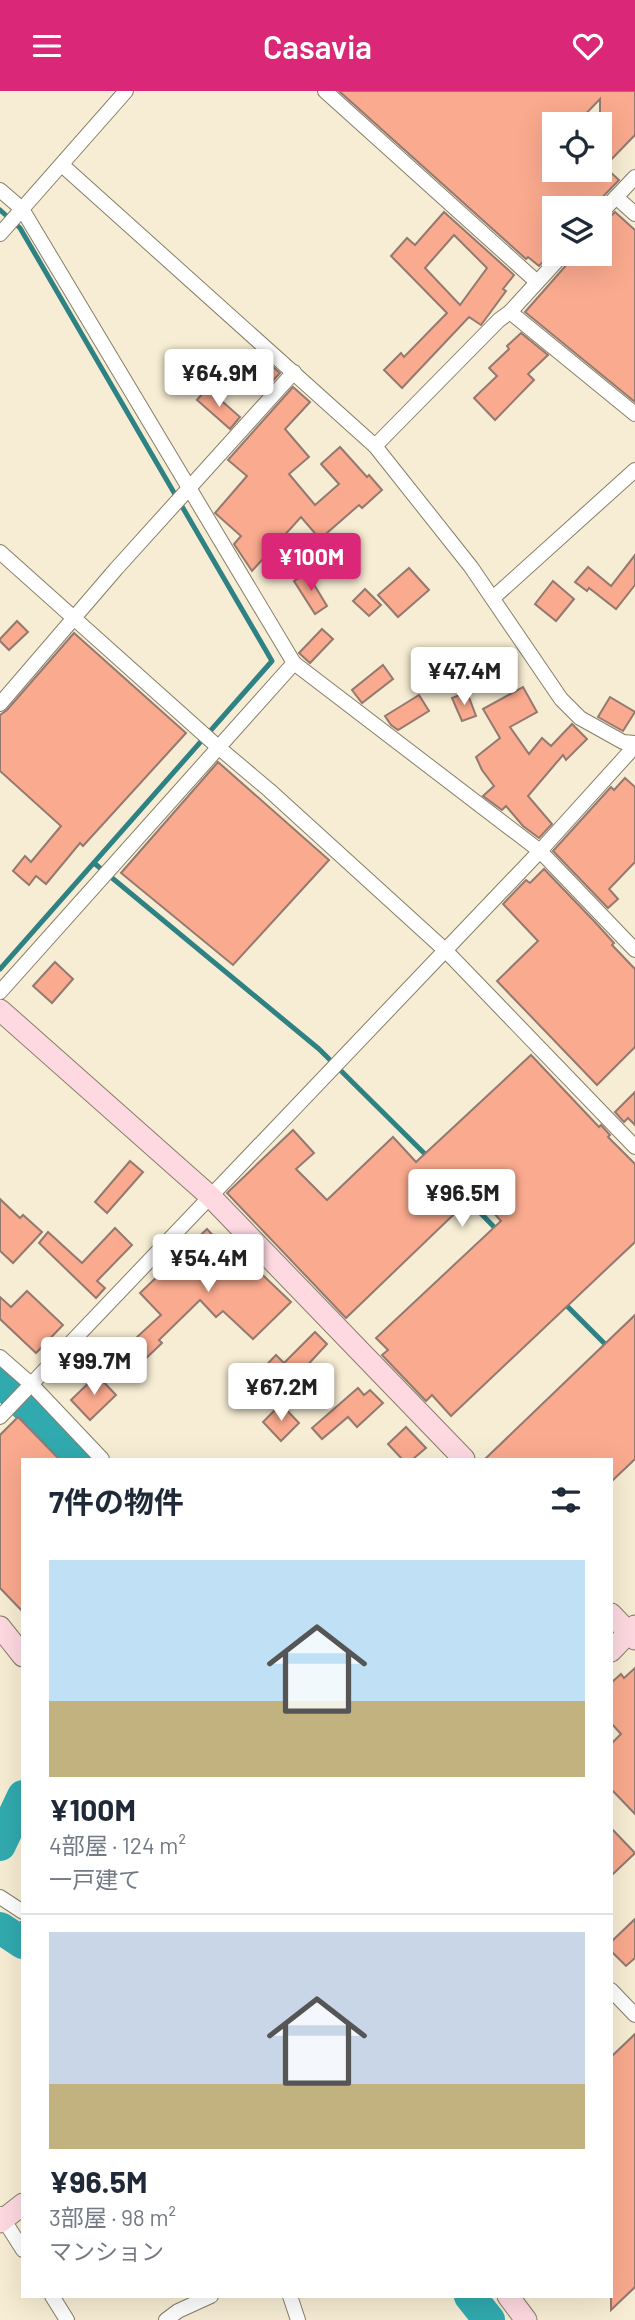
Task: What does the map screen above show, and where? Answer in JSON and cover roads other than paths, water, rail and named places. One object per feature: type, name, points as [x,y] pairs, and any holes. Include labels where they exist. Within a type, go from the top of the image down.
[{"type":"street","points":[[2,232],[126,91]]},
{"type":"street","points":[[325,91],[537,282]]},
{"type":"street","points":[[0,1417],[540,851],[635,745],[623,742],[570,710],[464,556],[375,446],[62,165]]},
{"type":"street","points":[[612,201],[635,177]]},
{"type":"street","points":[[0,190],[21,210],[294,663],[540,851],[635,950]]},
{"type":"street","points":[[616,197],[635,214]]},
{"type":"street","points":[[375,446],[510,312],[552,266]]},
{"type":"street","points":[[510,312],[635,414]]},
{"type":"street","points":[[0,704],[116,569],[294,372]]},
{"type":"street","points":[[494,598],[635,470]]},
{"type":"street","points":[[0,552],[216,746],[270,790],[445,950],[635,1147]]},
{"type":"street","points":[[0,992],[216,746],[294,663]]},
{"type":"street","points":[[0,1010],[211,1197],[463,1458]]},
{"type":"street","points":[[0,1357],[101,1458]]},
{"type":"street","points":[[613,1616],[633,1633],[613,1649]]},
{"type":"street","points":[[3,1637],[21,1654]]},
{"type":"street","points":[[0,1897],[21,1911]]},
{"type":"street","points":[[613,1992],[635,2015]]},
{"type":"street","points":[[21,2205],[1,2219],[21,2248]]},
{"type":"street","points":[[53,2298],[67,2320]]},
{"type":"street","points":[[166,2320],[178,2311],[207,2298]]},
{"type":"street","points":[[291,2298],[298,2320]]},
{"type":"street","points":[[510,2298],[526,2320]]},
{"type":"waterway","points":[[0,210],[20,228],[272,661],[0,969]]},
{"type":"waterway","points":[[94,863],[319,1049],[430,1159]]},
{"type":"waterway","points":[[465,1197],[497,1230]]},
{"type":"waterway","points":[[563,1302],[608,1347]]},
{"type":"waterway","points":[[0,1380],[78,1458]]},
{"type":"waterway","points":[[0,1845],[21,1800]]},
{"type":"waterway","points":[[0,1928],[21,1942]]},
{"type":"waterway","points":[[472,2298],[489,2320]]}]
